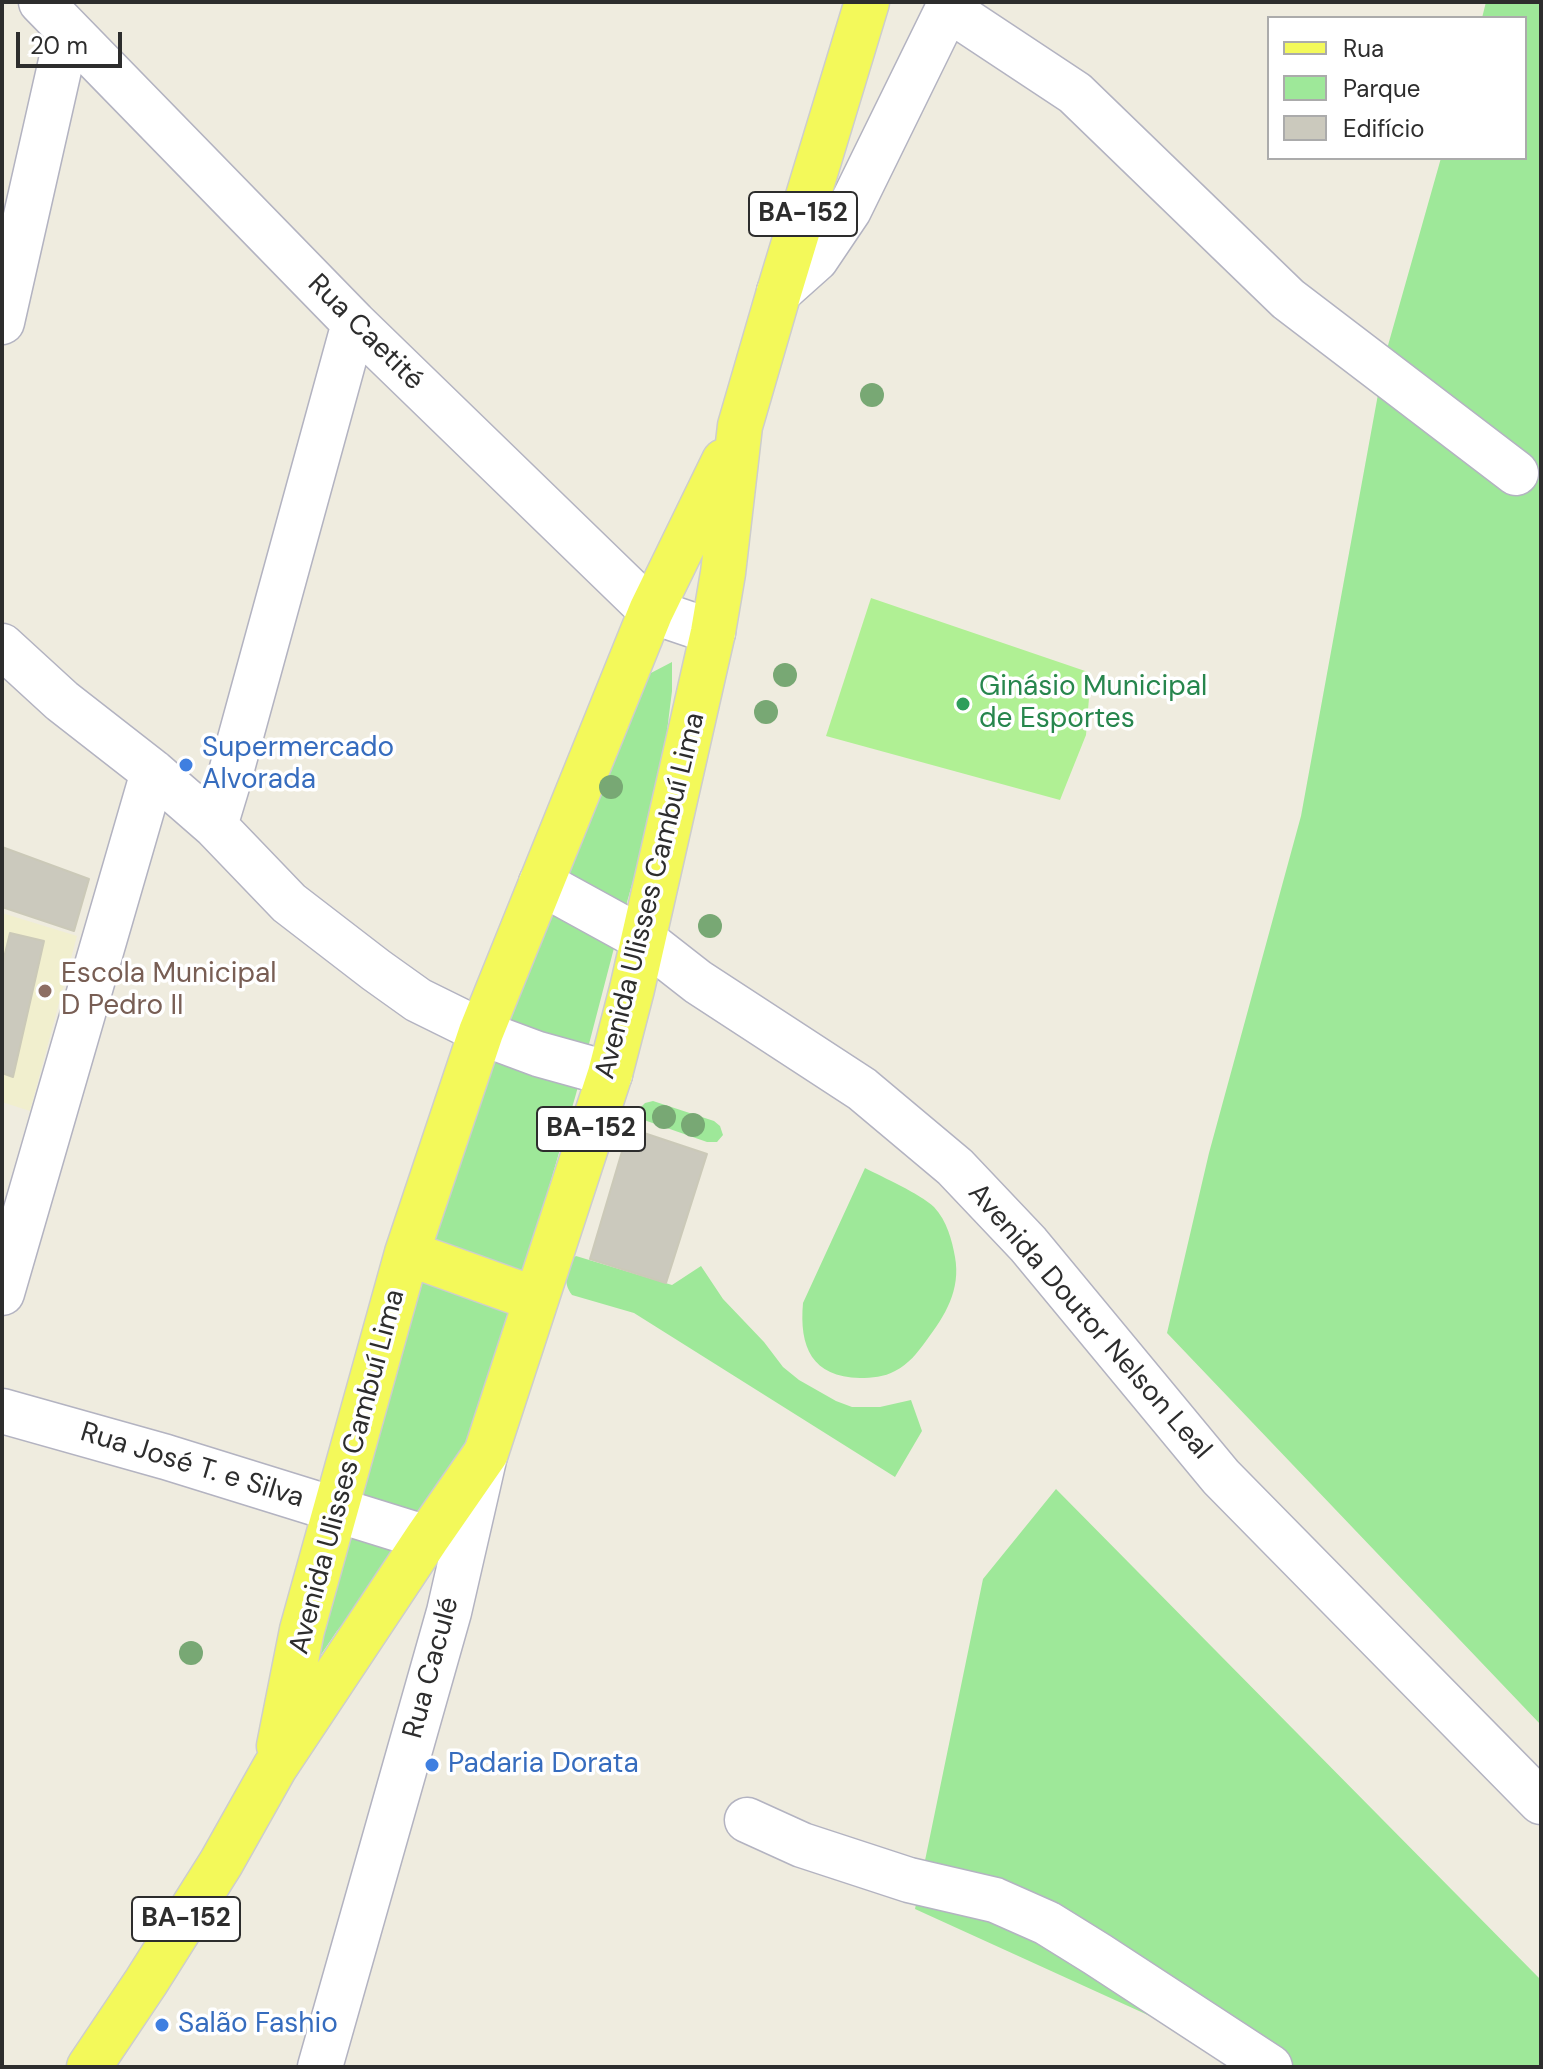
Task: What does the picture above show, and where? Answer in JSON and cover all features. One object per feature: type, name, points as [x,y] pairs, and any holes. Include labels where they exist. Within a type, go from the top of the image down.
[{"type":"main road","name":"Avenida Ulisses Cambuí Lima","points":[[275,1767],[302,1630],[407,1253],[481,1032],[651,611],[740,426],[867,2]]},
{"type":"main road","name":"Avenida Ulisses Cambuí Lima","points":[[89,2067],[221,1863],[275,1767],[486,1453],[610,1074],[713,632],[740,426]]},
{"type":"main road","points":[[407,1253],[535,1299]]},
{"type":"street","points":[[779,292],[816,259],[849,210],[950,6],[1075,93],[1288,299],[1516,473]]},
{"type":"street","points":[[2,322],[55,16]]},
{"type":"street","name":"Rua Caetité","points":[[55,16],[354,323],[651,611],[713,632]]},
{"type":"street","points":[[215,826],[354,323]]},
{"type":"street","points":[[2,646],[62,701],[153,772],[215,826],[289,903],[418,1000],[481,1032],[538,1054],[610,1074]]},
{"type":"street","points":[[2,1293],[153,772]]},
{"type":"street","name":"Avenida Doutor Nelson Leal","points":[[541,883],[643,939],[698,982],[862,1089],[955,1167],[1028,1244],[1221,1477],[1541,1802]]},
{"type":"street","name":"Rua José T. e Silva","points":[[2,1411],[105,1439],[427,1538]]},
{"type":"street","name":"Rua Caculé","points":[[320,2067],[449,1612],[486,1453]]},
{"type":"street","points":[[747,1820],[802,1845],[909,1880],[995,1900],[1047,1923],[1270,2067]]},
{"type":"shaded area","points":[[2,913],[77,936],[30,1111],[2,1102]]},
{"type":"green space","points":[[1486,2],[1541,2],[1541,1725],[1167,1333],[1209,1153],[1301,816],[1385,356],[1440,160],[1527,160],[1527,16],[1482,16]]},
{"type":"green space","name":"Ginásio Municipal de Esportes","points":[[871,598],[1091,673],[1086,735],[1060,800],[826,736]]},
{"type":"green space","points":[[672,662],[672,691],[664,755],[648,828],[576,1094],[479,1429],[372,1588],[337,1631],[308,1674],[461,1129],[649,674]]},
{"type":"green space","points":[[653,1101],[714,1121],[723,1135],[717,1142],[707,1142],[644,1120],[640,1108]]},
{"type":"green space","points":[[865,1168],[911,1191],[934,1207],[948,1231],[954,1251],[956,1281],[945,1312],[916,1354],[891,1373],[860,1378],[830,1372],[812,1357],[803,1333],[802,1319],[803,1303]]},
{"type":"green space","points":[[576,1256],[672,1285],[701,1266],[723,1299],[783,1367],[799,1380],[852,1407],[880,1407],[911,1400],[922,1431],[895,1477],[634,1313],[572,1295],[566,1277]]},
{"type":"green space","points":[[1056,1489],[1541,1980],[1541,2067],[1262,2067],[915,1909],[983,1579]]},
{"type":"building","points":[[2,847],[89,879],[74,931],[2,907]]},
{"type":"building","points":[[10,933],[44,941],[13,1077],[2,1073],[2,966]]},
{"type":"building","points":[[629,1128],[707,1154],[666,1283],[590,1259]]},
{"type":"place","name":"Ginásio Municipal de Esportes","points":[[963,704]]},
{"type":"place","name":"Supermercado Alvorada","points":[[186,765]]},
{"type":"place","name":"Escola Municipal D Pedro II","points":[[45,991]]},
{"type":"place","name":"Padaria Dorata","points":[[432,1765]]},
{"type":"place","name":"Salão Fashio","points":[[162,2025]]}]
